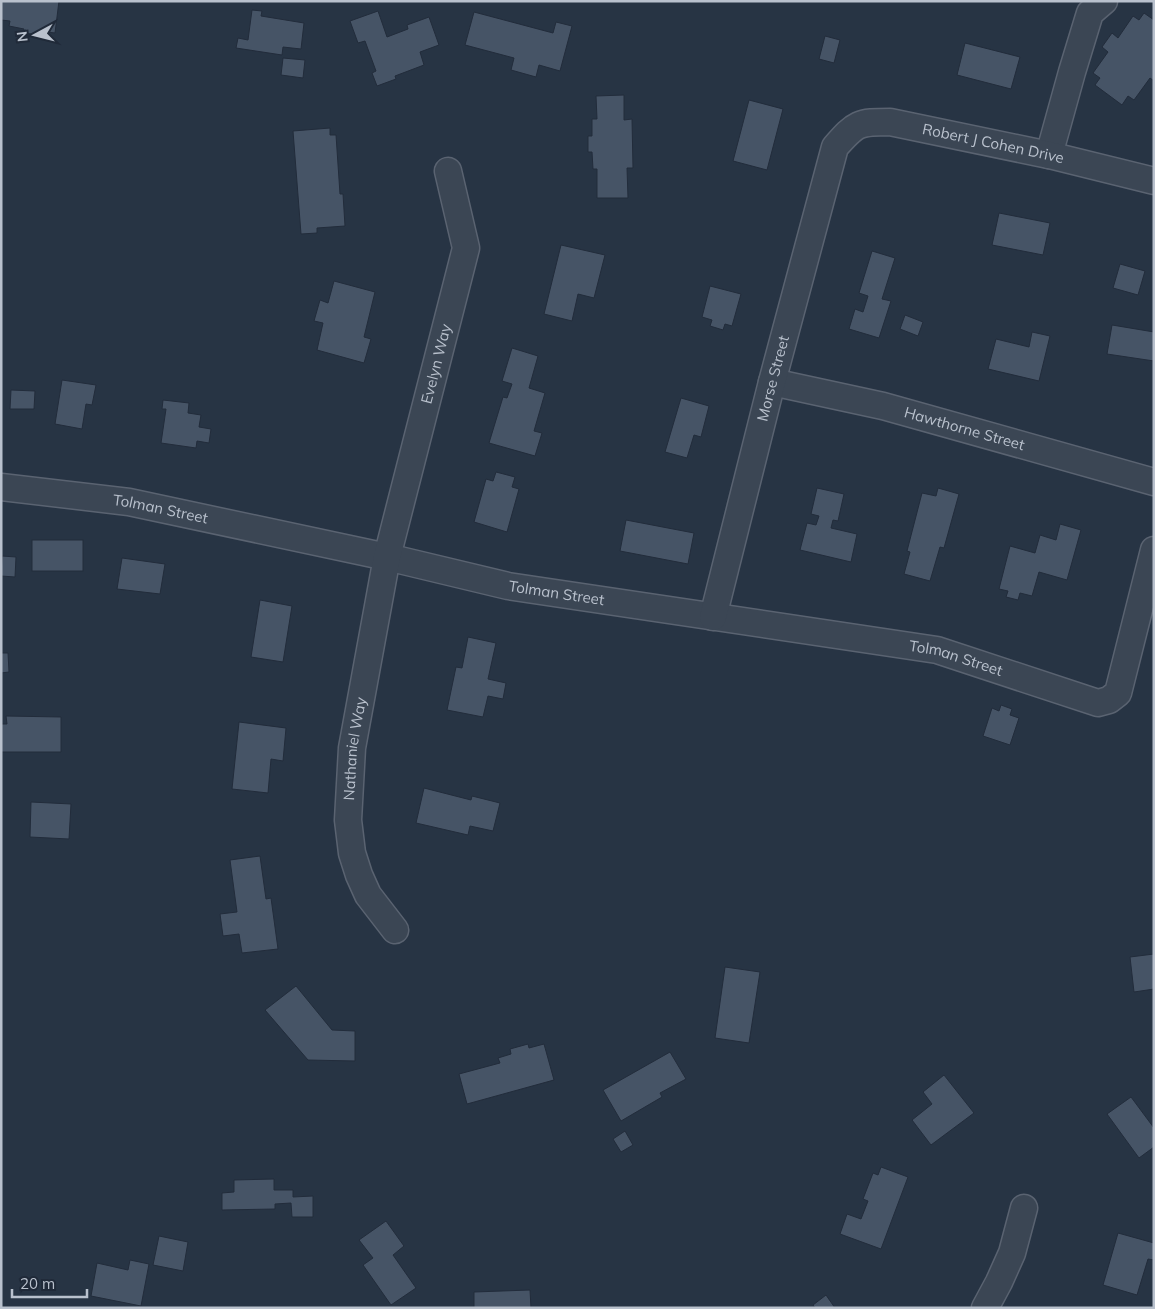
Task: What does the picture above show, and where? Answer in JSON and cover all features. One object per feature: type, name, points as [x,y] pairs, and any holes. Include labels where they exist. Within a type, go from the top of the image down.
[{"type":"street","points":[[1049,155],[1090,13],[1104,1]]},
{"type":"street","name":"Robert J Cohen Drive","points":[[839,142],[850,130],[865,122],[890,122],[1049,155],[1154,181]]},
{"type":"street","name":"Morse Street","points":[[713,617],[772,382],[835,147],[839,142]]},
{"type":"street","name":"Evelyn Way","points":[[387,557],[466,248],[448,172]]},
{"type":"street","name":"Hawthorne Street","points":[[772,382],[883,406],[1154,482]]},
{"type":"street","name":"Tolman Street","points":[[1,487],[130,502],[387,557],[508,586],[937,650],[1098,703],[1109,700],[1118,693],[1154,550]]},
{"type":"street","name":"Nathaniel Way","points":[[387,557],[352,748],[348,820],[352,853],[358,875],[368,895],[395,930]]},
{"type":"street","points":[[985,1308],[1012,1253],[1024,1208]]},
{"type":"building","points":[[1,1],[59,1],[55,33],[40,31],[39,35],[24,33],[24,29],[9,26],[10,21],[1,20]]},
{"type":"building","points":[[252,10],[262,11],[261,16],[304,23],[301,49],[283,47],[282,55],[236,48],[238,38],[248,40]]},
{"type":"building","points":[[378,11],[387,37],[408,29],[407,25],[429,17],[439,45],[420,52],[424,65],[395,76],[396,79],[377,86],[372,73],[376,71],[365,41],[358,43],[350,21]]},
{"type":"building","points":[[474,12],[553,33],[556,22],[572,26],[560,71],[539,65],[536,77],[511,70],[514,58],[465,45]]},
{"type":"building","points":[[1144,13],[1154,20],[1154,81],[1150,78],[1134,100],[1128,96],[1122,105],[1095,85],[1100,78],[1093,73],[1108,52],[1102,47],[1112,33],[1118,38],[1133,16],[1139,20]]},
{"type":"building","points":[[825,36],[840,40],[834,63],[819,59]]},
{"type":"building","points":[[965,43],[1020,57],[1011,89],[957,75]]},
{"type":"building","points":[[283,58],[305,60],[303,78],[281,75]]},
{"type":"building","points":[[624,95],[624,120],[632,119],[633,168],[627,168],[628,198],[597,198],[597,169],[593,169],[592,152],[588,152],[588,136],[592,136],[592,119],[597,119],[596,96]]},
{"type":"building","points":[[749,100],[783,109],[767,170],[733,161]]},
{"type":"building","points":[[330,128],[330,135],[336,135],[340,194],[343,194],[345,226],[317,228],[317,233],[301,234],[293,131]]},
{"type":"building","points":[[999,213],[1050,223],[1043,255],[992,245]]},
{"type":"building","points":[[561,245],[605,255],[594,298],[578,294],[572,321],[544,314]]},
{"type":"building","points":[[872,251],[895,258],[882,299],[891,301],[879,338],[849,329],[855,309],[863,312],[868,296],[859,293]]},
{"type":"building","points":[[1120,264],[1145,271],[1138,295],[1113,288]]},
{"type":"building","points":[[334,281],[375,292],[364,337],[371,339],[364,363],[317,350],[323,323],[314,321],[320,300],[328,303]]},
{"type":"building","points":[[710,286],[741,294],[732,326],[725,324],[723,330],[710,326],[712,320],[702,317]]},
{"type":"building","points":[[905,315],[923,322],[918,336],[900,329]]},
{"type":"building","points":[[1112,325],[1154,332],[1154,361],[1107,354]]},
{"type":"building","points":[[1032,332],[1050,336],[1039,381],[988,369],[996,339],[1029,347]]},
{"type":"building","points":[[512,348],[538,356],[529,388],[545,393],[534,431],[542,433],[535,456],[489,443],[503,397],[507,398],[512,384],[502,381]]},
{"type":"building","points":[[62,380],[96,385],[92,405],[86,404],[82,429],[55,424]]},
{"type":"building","points":[[11,390],[35,391],[34,409],[10,409]]},
{"type":"building","points":[[681,398],[709,406],[701,437],[694,435],[687,458],[665,452]]},
{"type":"building","points":[[163,400],[189,403],[188,413],[201,415],[199,427],[211,429],[209,443],[197,441],[196,448],[161,443],[166,409],[162,409]]},
{"type":"building","points":[[496,472],[515,477],[512,487],[519,489],[507,532],[474,522],[486,479],[493,481]]},
{"type":"building","points":[[817,488],[844,494],[838,521],[833,520],[831,528],[857,534],[851,562],[800,550],[807,523],[816,525],[819,516],[811,514]]},
{"type":"building","points":[[938,488],[959,494],[944,548],[940,547],[930,581],[904,574],[910,552],[907,551],[922,493],[936,496]]},
{"type":"building","points":[[626,520],[694,533],[688,564],[620,551]]},
{"type":"building","points":[[1060,524],[1081,530],[1067,580],[1039,572],[1032,596],[1020,593],[1018,600],[1006,597],[1008,591],[999,589],[1010,546],[1035,553],[1040,535],[1056,540]]},
{"type":"building","points":[[32,540],[83,540],[83,571],[32,571]]},
{"type":"building","points":[[2,556],[16,557],[15,577],[1,576]]},
{"type":"building","points":[[122,558],[165,564],[160,594],[117,589]]},
{"type":"building","points":[[260,600],[292,606],[283,662],[251,657]]},
{"type":"building","points":[[468,637],[496,643],[488,679],[506,683],[503,699],[488,696],[483,717],[447,710],[456,667],[462,668]]},
{"type":"building","points":[[1,653],[8,653],[9,672],[1,673]]},
{"type":"building","points":[[1001,705],[1012,709],[1010,715],[1019,718],[1010,745],[983,736],[992,708],[999,711]]},
{"type":"building","points":[[6,716],[61,717],[61,752],[1,752],[1,724],[7,724]]},
{"type":"building","points":[[239,722],[286,728],[283,761],[271,759],[268,793],[232,789]]},
{"type":"building","points":[[424,788],[471,800],[472,796],[500,803],[493,831],[470,826],[468,835],[416,823]]},
{"type":"building","points":[[31,802],[71,804],[69,839],[30,837]]},
{"type":"building","points":[[260,856],[266,899],[271,898],[278,949],[242,953],[239,934],[223,936],[220,914],[237,912],[230,860]]},
{"type":"building","points":[[1154,954],[1154,989],[1134,992],[1130,957]]},
{"type":"building","points":[[725,967],[760,972],[749,1043],[715,1038]]},
{"type":"building","points":[[296,986],[332,1030],[355,1031],[355,1061],[308,1060],[265,1010]]},
{"type":"building","points":[[528,1044],[529,1048],[544,1044],[554,1080],[467,1104],[459,1074],[500,1063],[498,1058],[511,1054],[510,1049]]},
{"type":"building","points":[[670,1052],[686,1079],[660,1093],[662,1097],[621,1121],[603,1090]]},
{"type":"building","points":[[944,1075],[974,1113],[931,1145],[912,1120],[932,1104],[923,1092]]},
{"type":"building","points":[[1131,1097],[1154,1128],[1154,1147],[1139,1158],[1107,1114]]},
{"type":"building","points":[[625,1131],[633,1145],[621,1152],[613,1139]]},
{"type":"building","points":[[881,1167],[908,1177],[881,1249],[840,1234],[847,1214],[861,1219],[868,1201],[863,1199],[873,1173],[878,1175]]},
{"type":"building","points":[[274,1179],[274,1190],[293,1190],[293,1197],[313,1196],[313,1217],[292,1217],[291,1203],[275,1204],[275,1209],[222,1210],[222,1193],[234,1192],[234,1180]]},
{"type":"building","points":[[386,1221],[404,1246],[393,1255],[416,1288],[391,1305],[363,1265],[373,1258],[359,1240]]},
{"type":"building","points":[[1118,1233],[1154,1243],[1154,1260],[1148,1259],[1137,1295],[1103,1285]]},
{"type":"building","points":[[159,1236],[188,1242],[183,1271],[153,1265]]},
{"type":"building","points":[[130,1260],[149,1264],[141,1306],[91,1296],[97,1263],[128,1270]]},
{"type":"building","points":[[530,1290],[531,1308],[474,1308],[474,1292]]},
{"type":"building","points":[[826,1295],[835,1308],[815,1308],[813,1305]]}]
